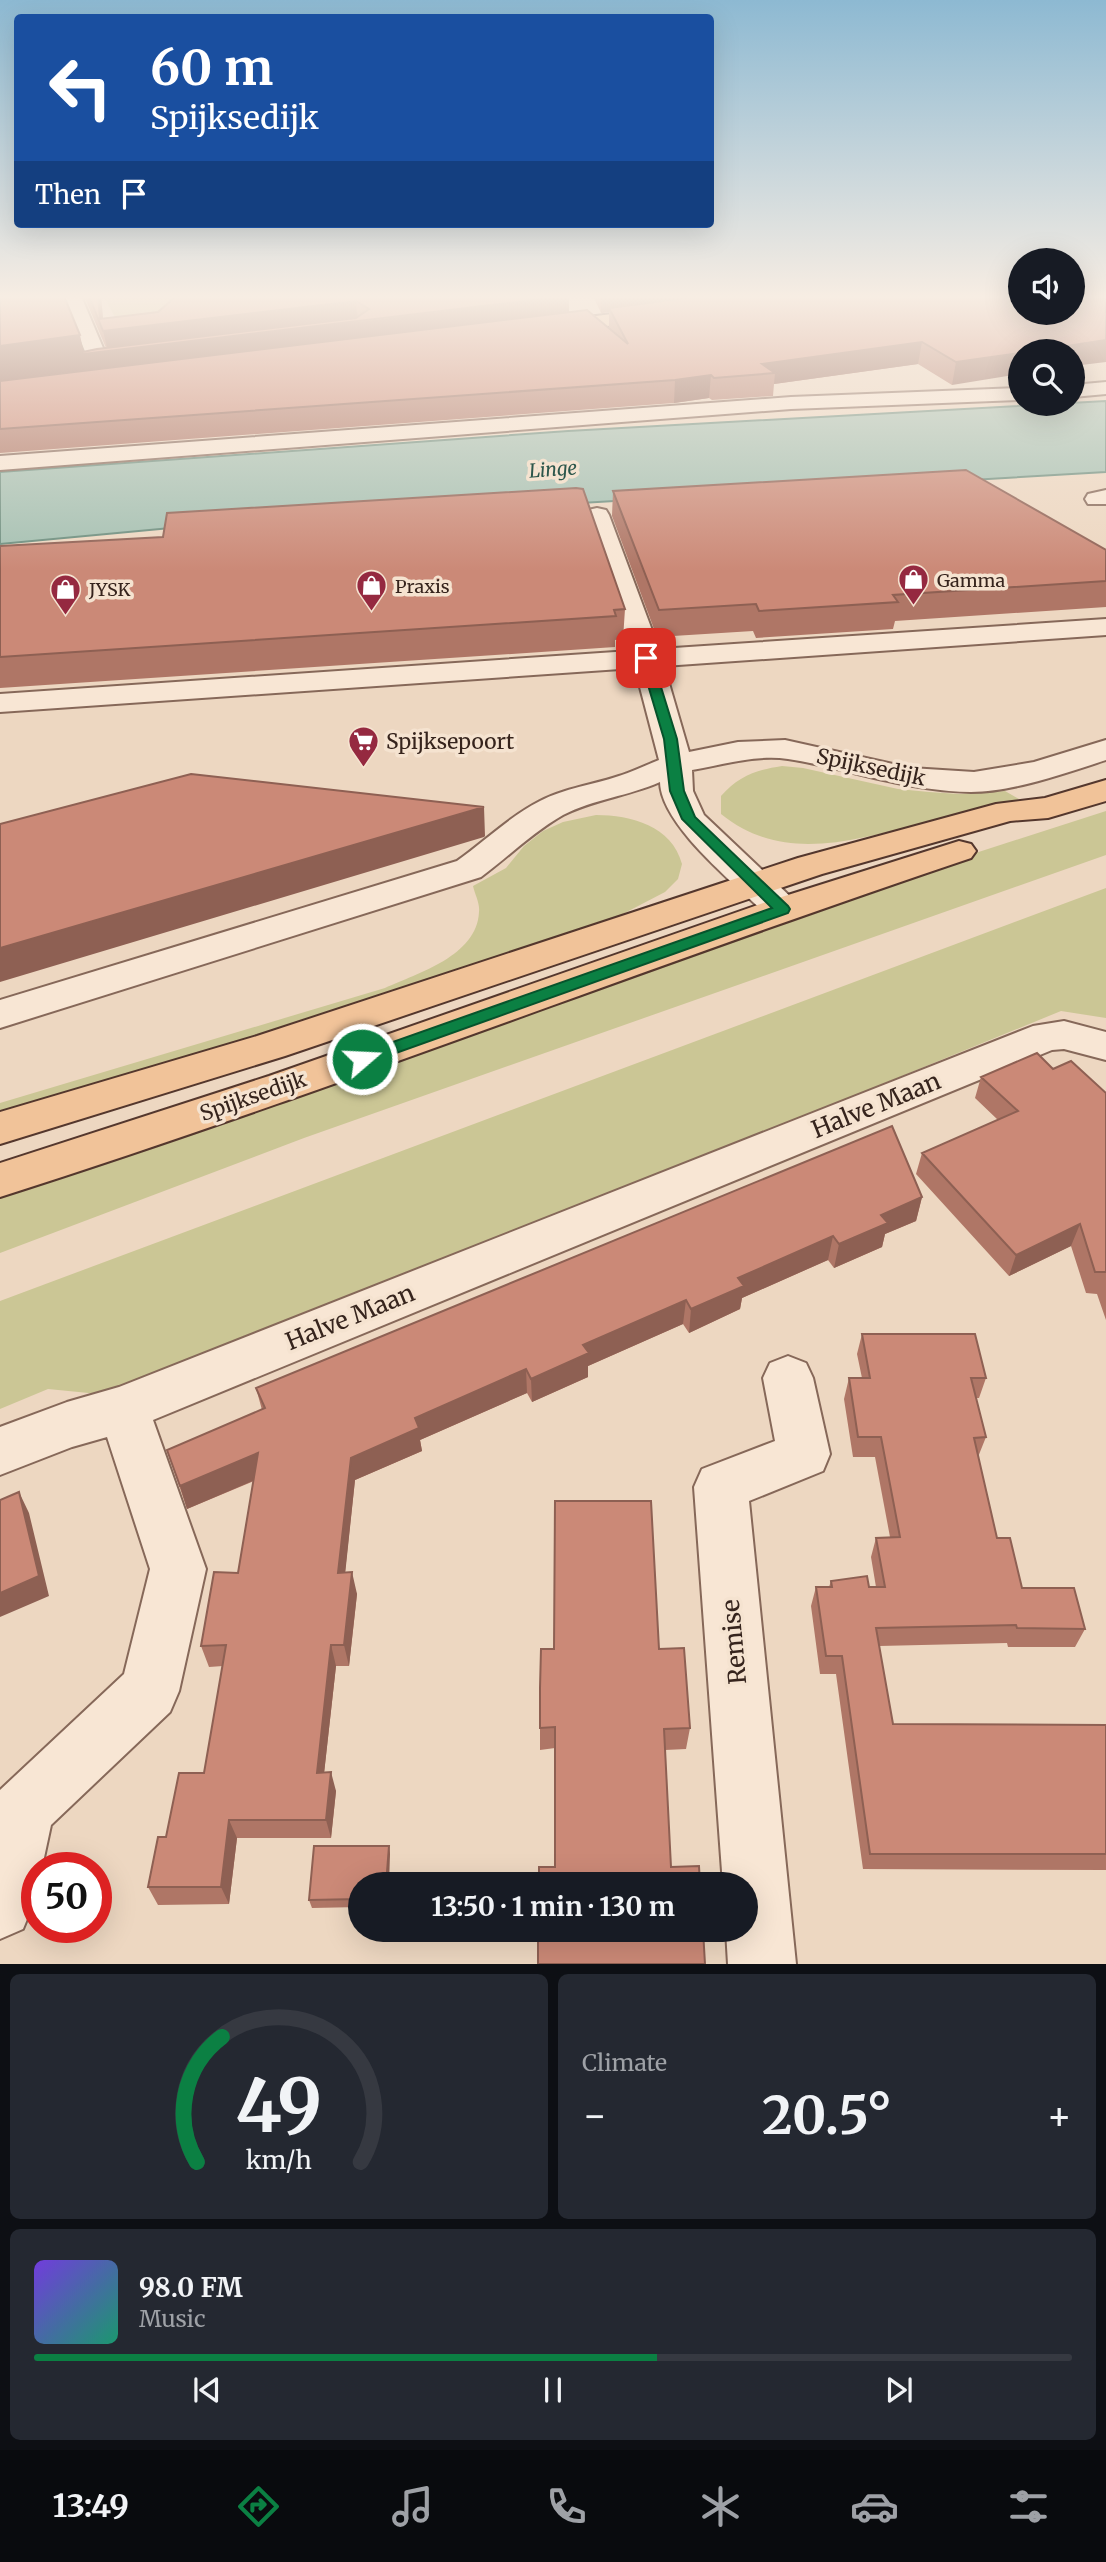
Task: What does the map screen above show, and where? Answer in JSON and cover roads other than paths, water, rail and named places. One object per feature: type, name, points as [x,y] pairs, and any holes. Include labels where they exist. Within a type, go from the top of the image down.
[{"type":"main road","points":[[0,396],[65,388]]},
{"type":"main road","name":"Spijksedijk","points":[[0,1128],[769,897],[983,843],[1027,826],[1048,808],[1106,790]]},
{"type":"main road","name":"Spijksedijk","points":[[0,1180],[284,1087],[769,897]]},
{"type":"street","points":[[1085,390],[1106,388]]},
{"type":"street","points":[[0,464],[409,430],[791,403],[1008,394]]},
{"type":"street","points":[[597,515],[643,648],[676,764],[677,791],[689,819],[769,897]]},
{"type":"street","points":[[0,703],[643,648],[1106,627]]},
{"type":"street","name":"Spijksedijk","points":[[0,1014],[452,875],[483,860],[513,832],[552,808],[578,797],[631,783],[676,764],[738,752],[785,750],[911,778],[974,782],[1039,771],[1106,750]]},
{"type":"street","name":"Halve Maan","points":[[0,1451],[67,1425],[123,1409],[1047,1036],[1065,1035],[1106,1046]]},
{"type":"street","name":"Remise","points":[[762,1964],[721,1487],[804,1454],[788,1378]]},
{"type":"street","points":[[0,1906],[24,1808],[149,1691],[178,1569],[123,1409]]},
{"type":"water","name":"Linge","points":[[1106,401],[1106,472],[192,526],[0,544],[0,472],[568,431],[1008,406],[1008,416],[1085,416],[1085,402]]},
{"type":"place","name":"Gamma","points":[[914,607]]},
{"type":"place","name":"Praxis","points":[[372,613]]},
{"type":"place","name":"JYSK","points":[[66,616]]},
{"type":"place","name":"Spijksepoort","points":[[363,768]]}]
